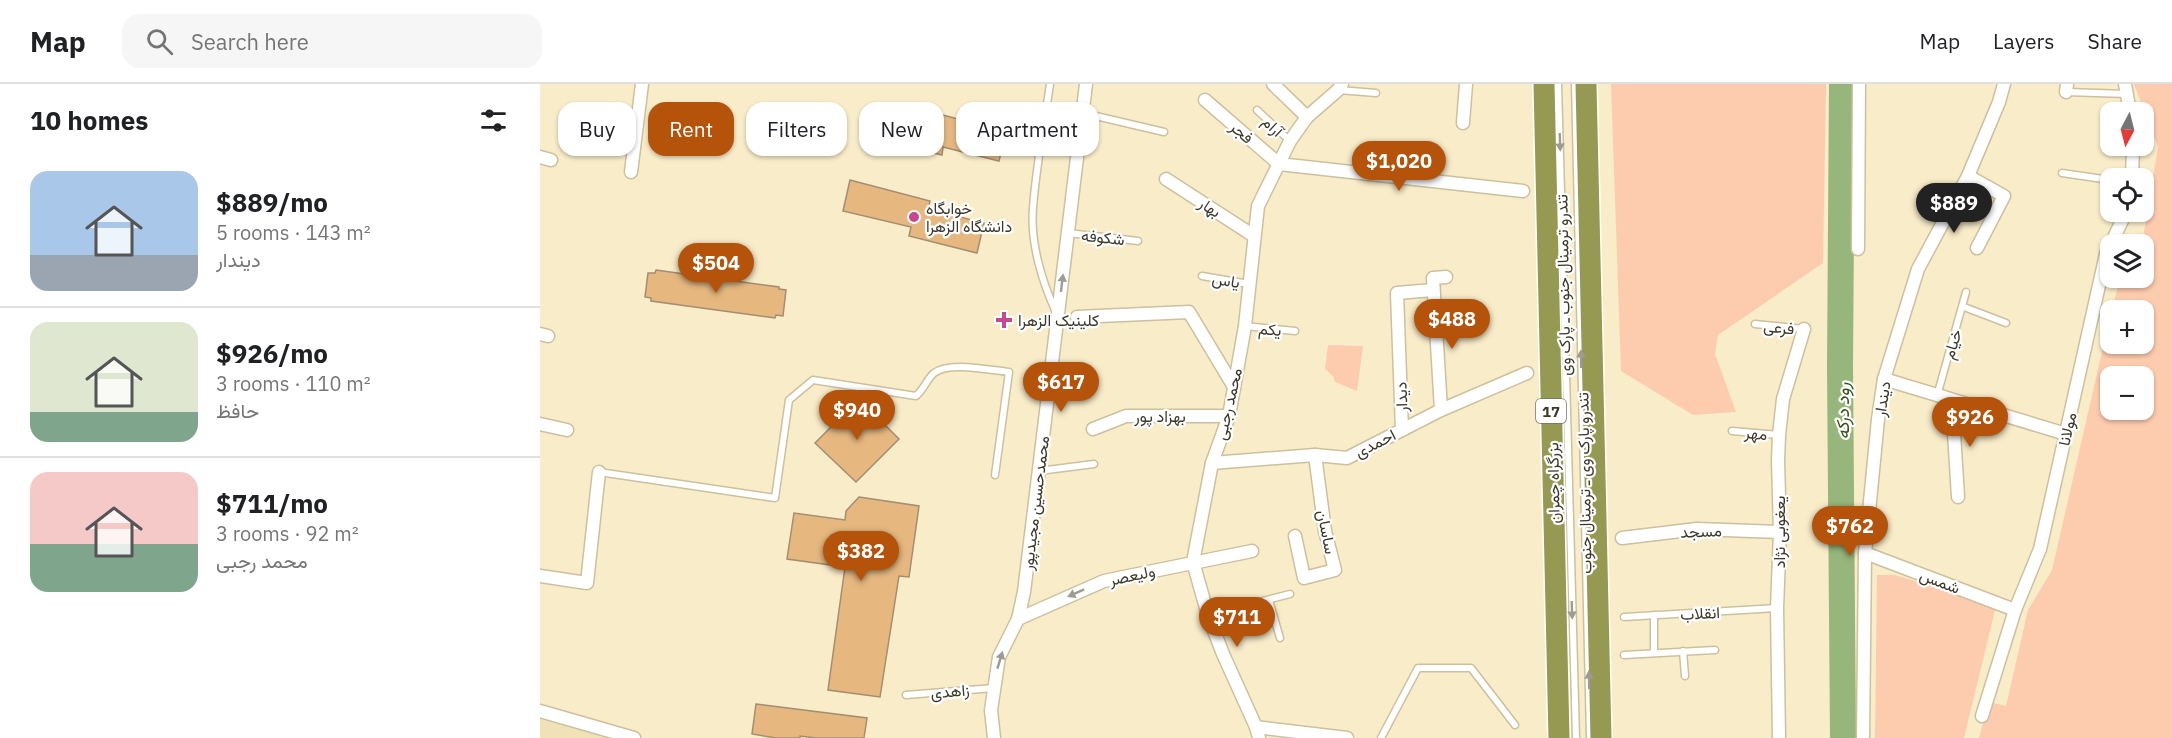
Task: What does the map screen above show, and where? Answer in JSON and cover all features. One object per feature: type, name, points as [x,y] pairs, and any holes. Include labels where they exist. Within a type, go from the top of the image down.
[{"type":"highway","name":"بزرگراه چمران","points":[[1544,84],[1559,738]]},
{"type":"highway","points":[[1586,84],[1601,738]]},
{"type":"street","points":[[631,172],[642,84]]},
{"type":"street","name":"محمدحسین مجیدپور","points":[[1084,102],[1086,84]]},
{"type":"street","points":[[1273,84],[1306,117]]},
{"type":"street","points":[[1463,123],[1466,84]]},
{"type":"street","points":[[1858,249],[1860,84]]},
{"type":"street","name":"دیندار","points":[[1863,738],[1865,552],[1884,379],[1918,269],[1968,176],[1999,102],[2004,84]]},
{"type":"street","name":"محمد رجبی","points":[[1257,732],[1208,615],[1193,562],[1212,463],[1229,416],[1245,326],[1258,206],[1290,141],[1306,117],[1340,87]]},
{"type":"street","name":"فجر","points":[[1205,100],[1279,164]]},
{"type":"street","name":"محمدحسین مجیدپور","points":[[994,738],[991,710],[999,657],[1018,619],[1024,592],[1078,156]]},
{"type":"street","points":[[1279,164],[1523,190]]},
{"type":"street","points":[[1968,176],[2004,196],[1977,248]]},
{"type":"street","name":"بهار","points":[[1166,179],[1254,236]]},
{"type":"street","points":[[1441,410],[1433,278],[1446,277]]},
{"type":"street","name":"مولانا","points":[[1982,716],[2015,610],[2040,549],[2100,281]]},
{"type":"street","name":"دیدار","points":[[1402,430],[1397,293],[1433,290]]},
{"type":"street","points":[[1077,316],[1189,312],[1234,387]]},
{"type":"street","name":"یعغوبی نژاد","points":[[1779,738],[1777,608],[1780,532],[1779,435],[1783,399],[1804,329]]},
{"type":"street","name":"احمدی","points":[[1212,463],[1315,455],[1347,458],[1441,410],[1527,374]]},
{"type":"street","points":[[1884,379],[2066,434]]},
{"type":"street","points":[[1952,401],[1958,497]]},
{"type":"street","name":"بهزاد پور","points":[[1093,429],[1126,416],[1229,416]]},
{"type":"street","points":[[540,424],[567,430]]},
{"type":"street","name":"ساسان","points":[[1295,536],[1304,578],[1335,570],[1325,531],[1315,455]]},
{"type":"street","points":[[540,576],[586,582],[599,472]]},
{"type":"street","name":"مسجد","points":[[1622,538],[1697,529],[1780,532]]},
{"type":"street","name":"ولیعصر","points":[[1018,619],[1104,581],[1252,551]]},
{"type":"street","name":"شمس","points":[[1865,552],[2015,610]]},
{"type":"street","points":[[540,711],[634,738]]},
{"type":"street","points":[[1257,732],[1347,738]]},
{"type":"lane","points":[[1050,84],[1032,210],[1036,249],[1050,299],[1058,315]]},
{"type":"lane","name":"تندرو ترمینال جنوب ـ پارک وی","points":[[1558,84],[1576,738]]},
{"type":"lane","name":"تندرو پارک وی ـ ترمینال جنوب","points":[[1575,84],[1590,738]]},
{"type":"lane","points":[[1340,87],[1376,93]]},
{"type":"lane","points":[[2066,88],[2126,89]]},
{"type":"lane","name":"آرام","points":[[1257,111],[1290,141]]},
{"type":"lane","points":[[1099,117],[1164,132]]},
{"type":"lane","points":[[2062,173],[2100,179]]},
{"type":"lane","name":"شکوفه","points":[[1068,233],[1138,241]]},
{"type":"lane","name":"یاس","points":[[1202,276],[1250,284]]},
{"type":"lane","name":"خیام","points":[[1936,396],[1964,307],[1966,292]]},
{"type":"lane","points":[[1964,307],[2006,323]]},
{"type":"lane","name":"فرعی","points":[[1755,324],[1804,329]]},
{"type":"lane","name":"یکم","points":[[1245,326],[1295,331]]},
{"type":"lane","points":[[599,472],[776,498],[789,400],[813,380],[916,396],[932,374],[947,367],[1009,372],[995,475]]},
{"type":"lane","name":"مهر","points":[[1732,430],[1779,435]]},
{"type":"lane","points":[[1038,471],[1094,464]]},
{"type":"lane","points":[[1208,615],[1290,594]]},
{"type":"lane","points":[[1269,600],[1280,638]]},
{"type":"lane","name":"انقلاب","points":[[1624,617],[1777,608]]},
{"type":"lane","points":[[1653,615],[1654,653]]},
{"type":"lane","points":[[1624,655],[1715,650]]},
{"type":"lane","points":[[1683,651],[1685,676]]},
{"type":"lane","points":[[1380,738],[1419,668],[1471,668],[1515,725]]},
{"type":"lane","name":"زاهدی","points":[[906,695],[994,688]]},
{"type":"shaded area","points":[[1611,84],[1826,84],[1823,263],[1718,335],[1715,354],[1736,412],[1693,415],[1621,371]]},
{"type":"shaded area","points":[[2134,84],[2172,84],[2172,738],[1979,738],[1989,702],[2006,706],[2028,610],[2052,570],[2102,354],[2154,354],[2154,300],[2114,300],[2118,288],[2154,288],[2154,234],[2144,234],[2146,222],[2154,222],[2154,171],[2158,147],[2154,136],[2154,102],[2141,102]]},
{"type":"shaded area","points":[[1328,345],[1363,346],[1357,391],[1335,382],[1333,376],[1325,369]]},
{"type":"shaded area","points":[[1877,575],[1895,575],[1996,606],[1964,738],[1875,738]]},
{"type":"shaded area","points":[[540,713],[627,738],[540,738]]},
{"type":"building","points":[[944,115],[956,119],[956,150],[944,147]]},
{"type":"building","points":[[979,156],[1000,156],[999,161]]},
{"type":"building","name":"خوابگاه دانشگاه الزهرا","points":[[850,180],[930,201],[928,209],[984,223],[977,253],[909,236],[911,227],[843,211]]},
{"type":"building","points":[[656,270],[779,287],[779,289],[786,290],[783,316],[776,315],[775,318],[651,301],[651,298],[645,297],[648,273],[655,273]]},
{"type":"building","points":[[859,399],[899,439],[856,482],[815,443]]},
{"type":"building","points":[[859,497],[919,506],[909,577],[899,576],[880,697],[828,690],[845,567],[787,559],[794,513],[845,520],[846,511]]},
{"type":"building","points":[[756,704],[867,718],[864,738],[800,736],[800,738],[776,738],[752,734]]},
{"type":"waterway","name":"رود درکه","points":[[1842,84],[1840,368],[1843,738]]},
{"type":"place","name":"خوابگاه دانشگاه الزهرا","points":[[914,217]]},
{"type":"place","name":"کلینیک الزهرا","points":[[1004,320]]}]
